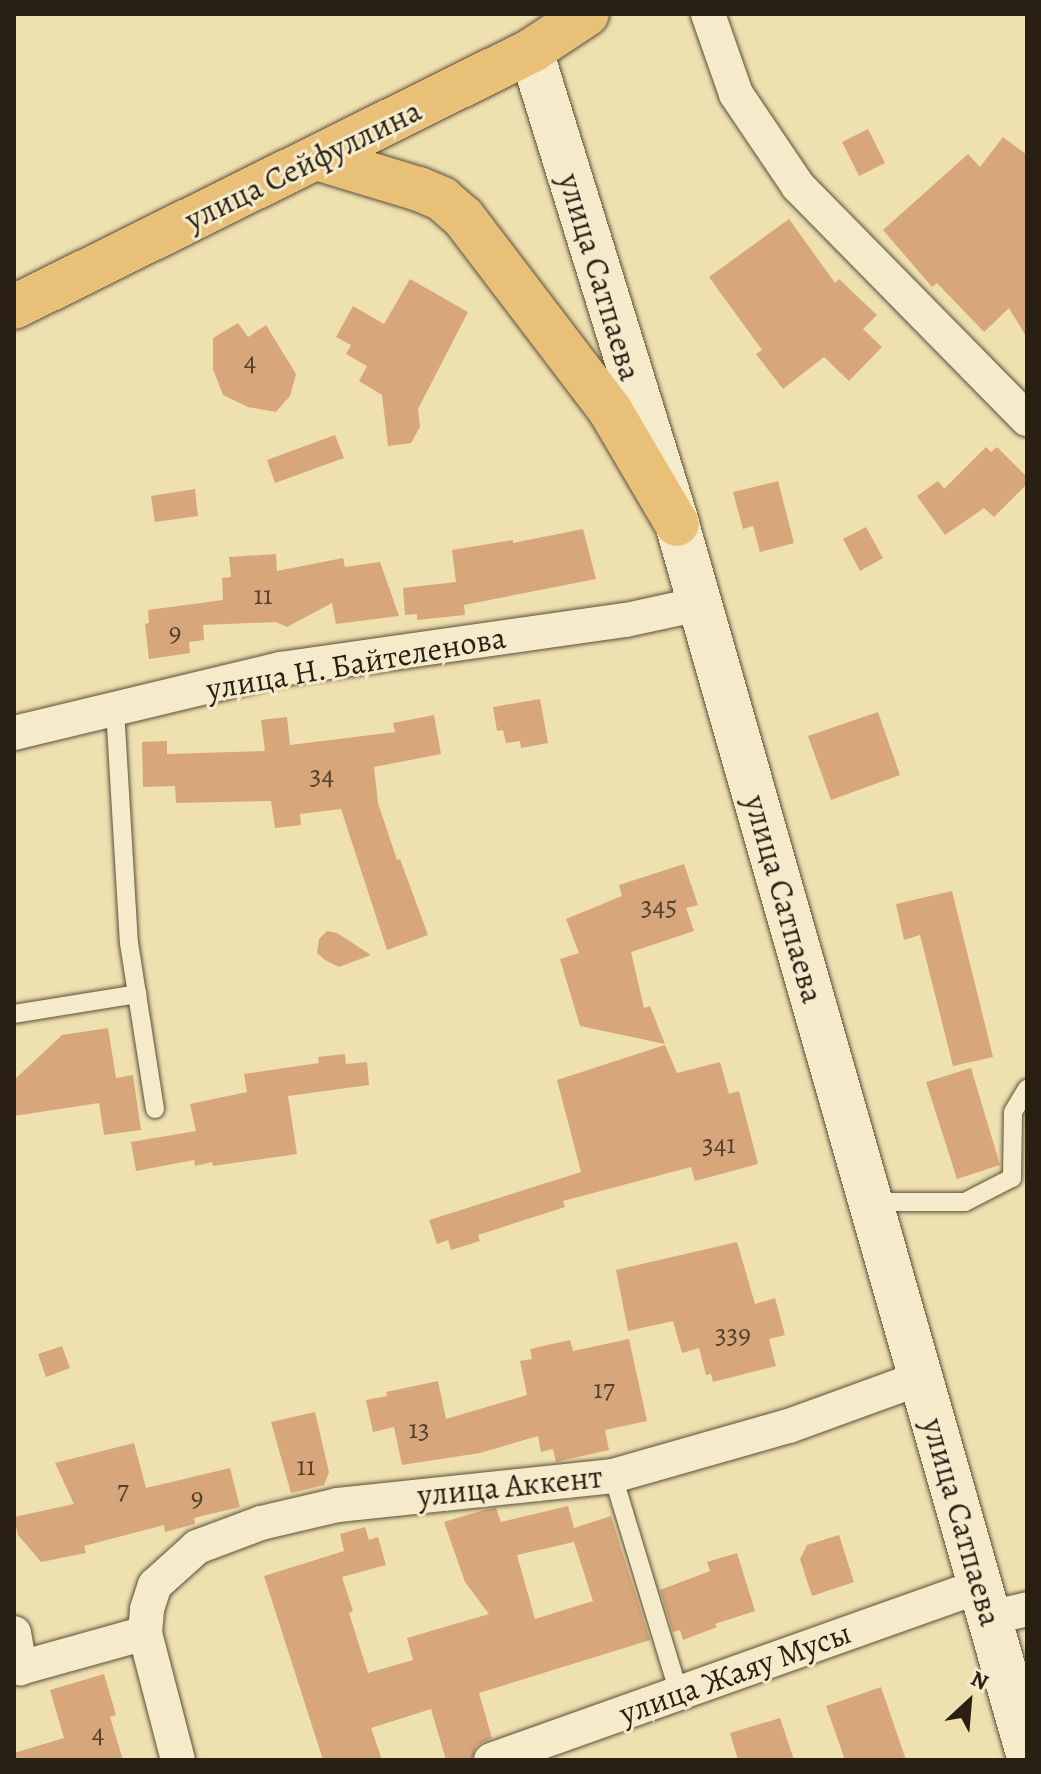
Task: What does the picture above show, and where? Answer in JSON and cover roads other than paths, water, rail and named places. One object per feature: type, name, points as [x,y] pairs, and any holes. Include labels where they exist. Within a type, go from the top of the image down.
[{"type":"main road","name":"улица Сейфуллина","points":[[14,307],[531,51],[587,14]]},
{"type":"main road","points":[[316,158],[419,189],[442,199],[463,217],[610,410],[677,524]]},
{"type":"street","points":[[708,14],[736,94],[798,186],[1027,419]]},
{"type":"street","name":"улица Сатпаева","points":[[531,51],[677,524],[921,1378],[999,1604],[1027,1750]]},
{"type":"street","name":"улица Н. Байтеленова","points":[[14,733],[280,669],[626,620],[700,604]]},
{"type":"street","name":"улица Аккент","points":[[145,1633],[147,1609],[155,1585],[171,1567],[197,1547],[261,1523],[338,1505],[613,1476],[789,1426],[921,1378]]},
{"type":"street","name":"улица Жаяу Мусы","points":[[491,1760],[679,1693],[999,1604]]},
{"type":"street","points":[[14,1633],[20,1668],[145,1633],[178,1760]]},
{"type":"lane","points":[[115,709],[129,943],[155,1109]]},
{"type":"lane","points":[[14,1014],[137,994]]},
{"type":"lane","points":[[871,1202],[965,1202],[1012,1178],[1013,1112],[1027,1089]]},
{"type":"lane","points":[[613,1476],[679,1693]]}]
